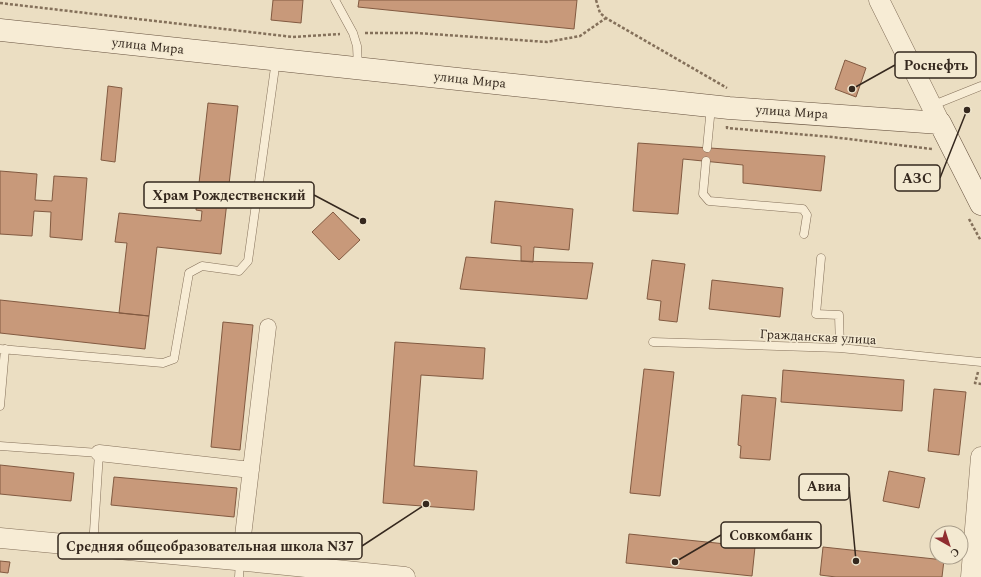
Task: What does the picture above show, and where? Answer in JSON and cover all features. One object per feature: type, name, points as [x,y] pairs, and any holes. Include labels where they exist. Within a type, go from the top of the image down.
[{"type":"main road","name":"улица Мира","points":[[0,30],[711,106],[936,114]]},
{"type":"main road","points":[[936,114],[981,204]]},
{"type":"street","points":[[879,0],[936,114]]},
{"type":"street","points":[[240,569],[268,326]]},
{"type":"street","points":[[99,453],[251,470]]},
{"type":"street","points":[[971,577],[981,457]]},
{"type":"street","points":[[0,538],[93,547],[240,569],[405,577]]},
{"type":"lane","points":[[335,0],[353,34],[357,46],[358,68]]},
{"type":"lane","points":[[0,406],[3,349],[163,363],[174,359],[189,273],[202,266],[239,271],[248,262],[276,59]]},
{"type":"lane","points":[[936,114],[981,86]]},
{"type":"lane","points":[[707,148],[711,106]]},
{"type":"lane","points":[[706,161],[703,194],[706,199],[709,201],[803,210],[807,215],[804,234]]},
{"type":"lane","points":[[821,258],[816,314],[839,315],[840,348]]},
{"type":"lane","name":"Гражданская улица","points":[[653,342],[840,348],[981,362]]},
{"type":"lane","points":[[0,446],[99,453],[93,547]]},
{"type":"path","points":[[0,3],[293,37],[417,33],[547,42],[580,36],[606,18]]},
{"type":"building","points":[[273,0],[303,0],[301,23],[271,20]]},
{"type":"building","points":[[359,0],[577,0],[574,29],[358,7]]},
{"type":"building","points":[[845,60],[866,68],[856,97],[835,89]]},
{"type":"building","points":[[108,86],[122,88],[115,162],[101,160]]},
{"type":"building","points":[[208,103],[238,106],[221,254],[157,247],[149,316],[119,313],[127,243],[115,242],[119,213],[201,221],[202,211],[196,210]]},
{"type":"building","points":[[638,143],[825,156],[821,191],[743,183],[743,165],[683,159],[678,214],[633,211]]},
{"type":"building","points":[[0,171],[37,174],[35,200],[52,201],[54,176],[87,178],[82,240],[50,237],[51,212],[34,211],[32,236],[0,234]]},
{"type":"building","points":[[495,201],[573,209],[569,250],[534,247],[533,262],[521,261],[521,246],[491,243]]},
{"type":"building","points":[[333,212],[360,240],[339,260],[312,232]]},
{"type":"building","points":[[466,257],[521,261],[593,263],[587,299],[460,289]]},
{"type":"building","points":[[652,260],[685,264],[677,322],[659,320],[661,301],[647,299]]},
{"type":"building","points":[[712,280],[783,288],[780,317],[709,309]]},
{"type":"building","points":[[0,300],[149,316],[145,349],[0,333]]},
{"type":"building","points":[[223,322],[253,325],[240,450],[211,447]]},
{"type":"building","points":[[395,342],[485,348],[483,379],[421,375],[414,466],[477,471],[474,510],[383,503]]},
{"type":"building","points":[[644,369],[674,372],[660,496],[630,493]]},
{"type":"building","points":[[783,370],[904,380],[902,411],[781,402]]},
{"type":"building","points":[[934,389],[966,392],[959,455],[928,451]]},
{"type":"building","points":[[742,395],[776,398],[770,460],[740,458],[741,446],[738,445]]},
{"type":"building","points":[[0,465],[74,473],[71,501],[0,494]]},
{"type":"building","points":[[889,471],[925,478],[919,508],[883,501]]},
{"type":"building","points":[[114,477],[237,488],[234,517],[111,505]]},
{"type":"building","points":[[629,534],[755,547],[752,576],[626,563]]},
{"type":"building","points":[[823,547],[929,558],[929,565],[943,565],[942,577],[836,577],[820,575]]},
{"type":"building","points":[[0,561],[10,562],[8,573],[0,572]]},
{"type":"place","name":"Роснефть","points":[[852,89]]},
{"type":"place","name":"АЗС","points":[[967,110]]},
{"type":"place","name":"Храм Рождественский","points":[[363,221]]},
{"type":"place","name":"Средняя общеобразовательная школа N37","points":[[426,504]]},
{"type":"place","name":"Авиа","points":[[856,561]]},
{"type":"place","name":"Совкомбанк","points":[[675,562]]}]
